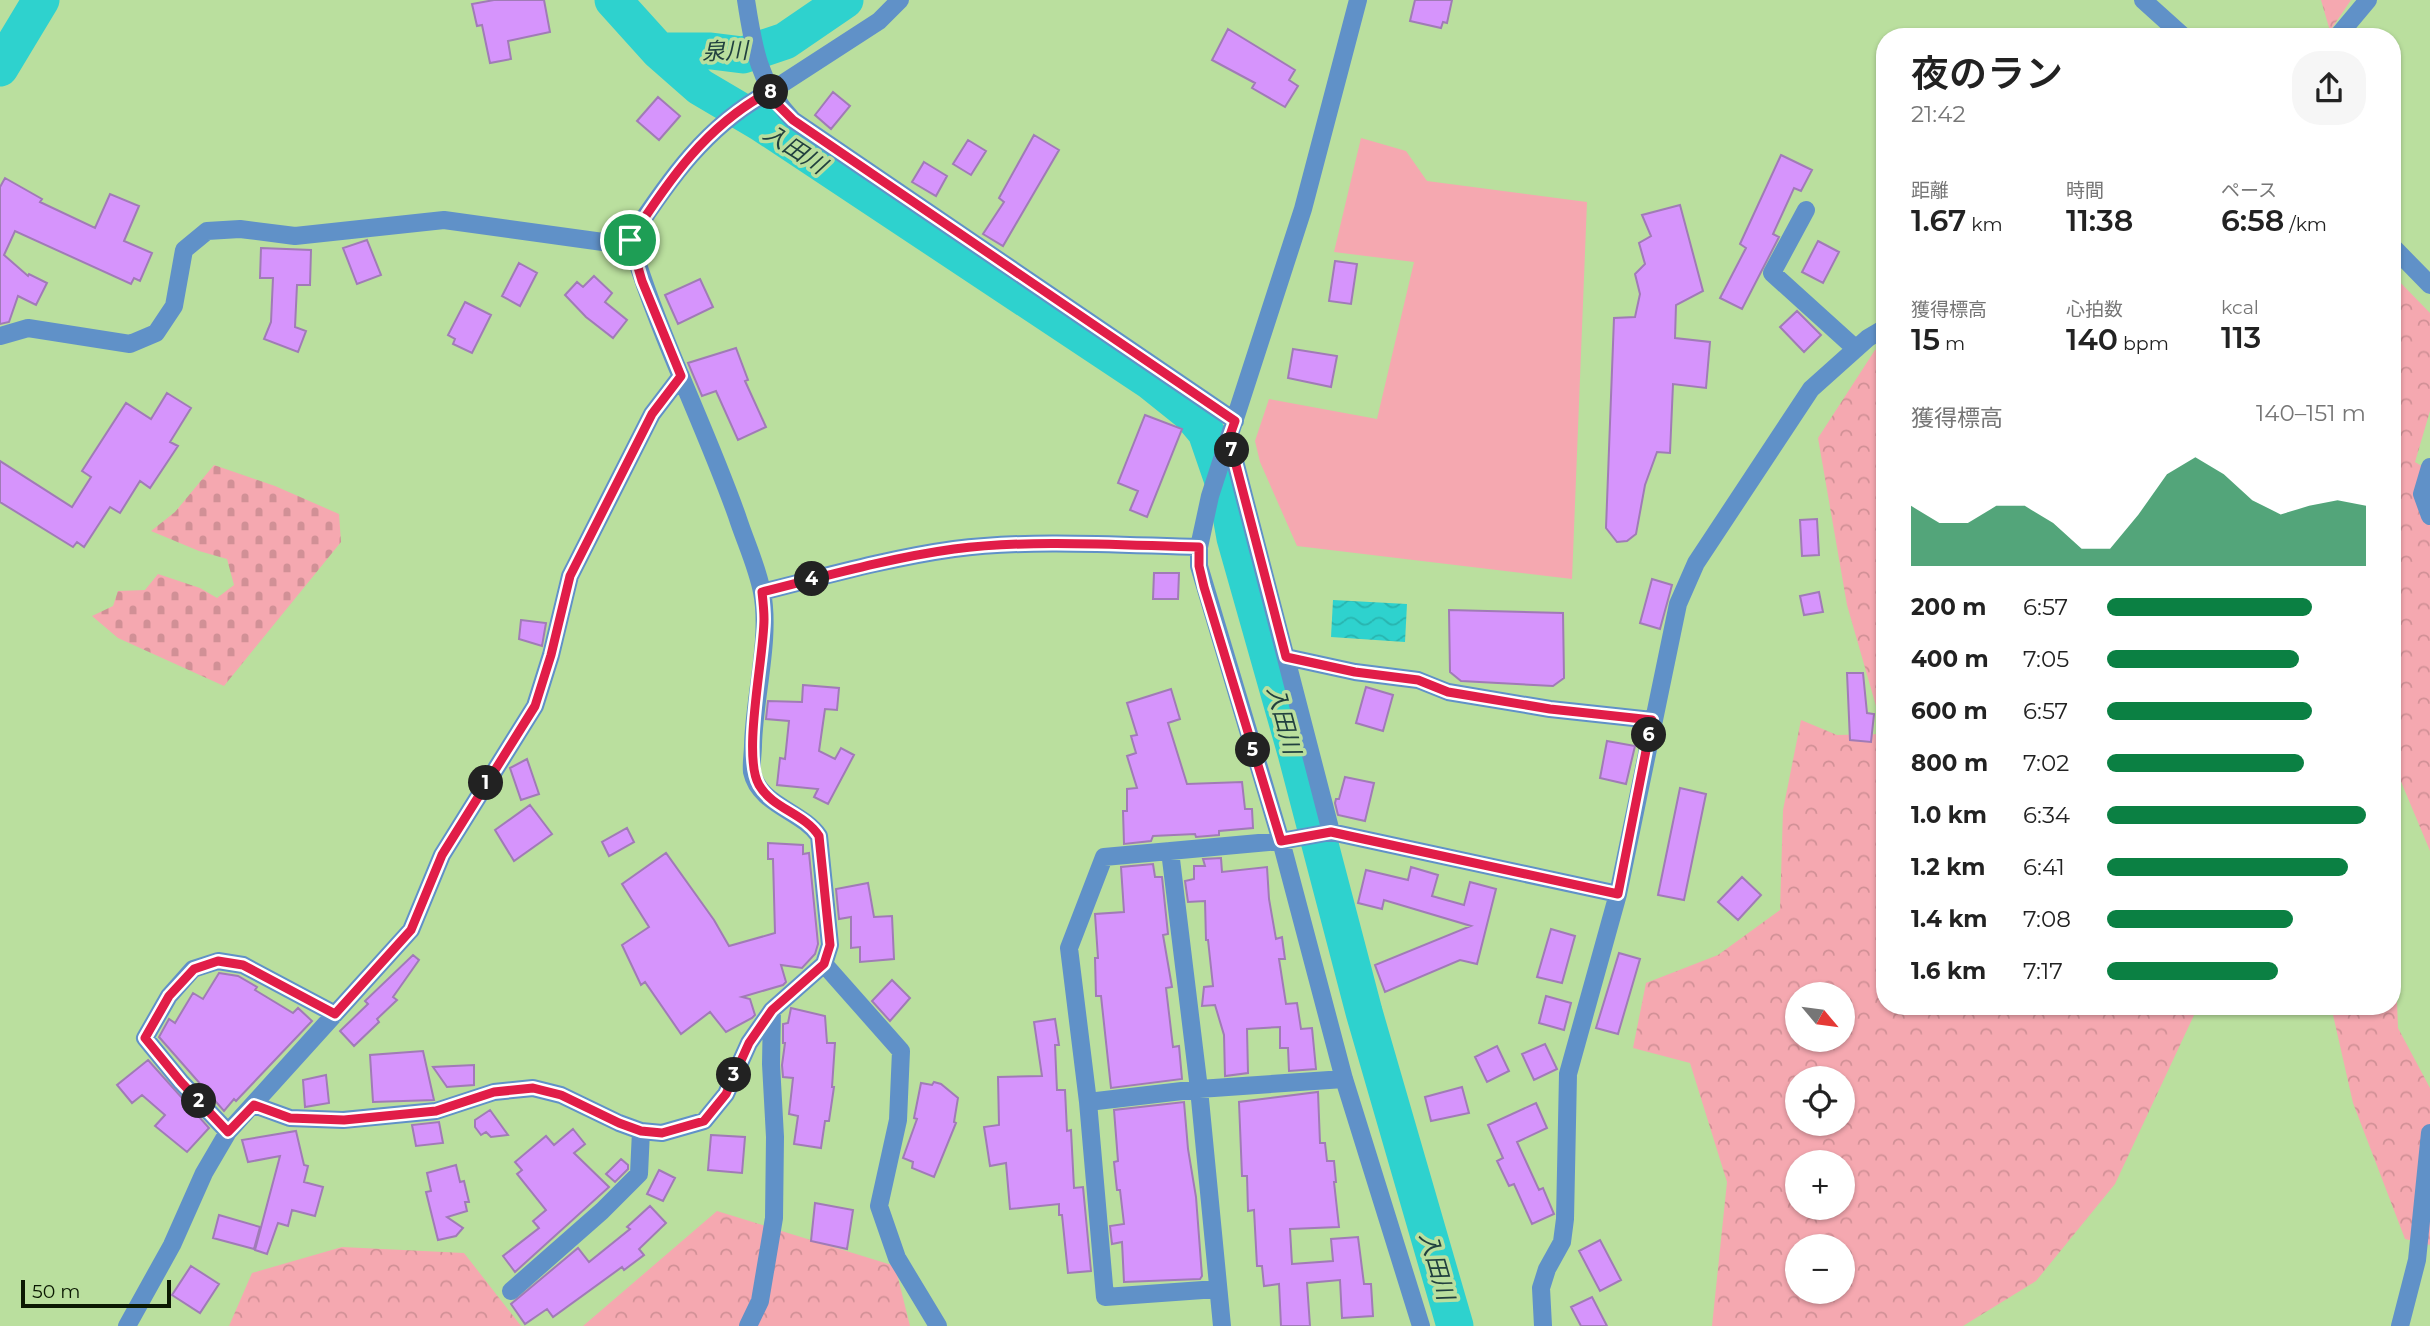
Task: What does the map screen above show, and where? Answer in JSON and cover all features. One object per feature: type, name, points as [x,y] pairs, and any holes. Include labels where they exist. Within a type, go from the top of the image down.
[{"type":"street","points":[[746,0],[757,62],[776,103],[793,120],[1235,421]]},
{"type":"street","points":[[254,1105],[290,1118],[344,1120],[436,1111],[494,1092],[533,1088],[561,1095],[641,1131],[662,1133],[704,1121],[726,1094],[749,1043],[772,1010],[824,964],[830,945],[819,836],[811,824],[772,801],[752,772],[764,619],[762,592],[715,453],[642,281],[630,240],[671,177],[722,123],[753,100],[879,21],[900,0]]},
{"type":"street","points":[[1358,0],[1303,209],[1210,496],[1199,547],[1199,566],[1281,841],[1344,1079],[1421,1326]]},
{"type":"street","points":[[2143,0],[2173,28]]},
{"type":"street","points":[[2345,28],[2368,0]]},
{"type":"street","points":[[1806,210],[1772,273],[1856,349]]},
{"type":"street","points":[[0,336],[28,328],[130,344],[156,333],[174,306],[184,250],[206,231],[240,229],[295,236],[444,220],[603,242],[630,240]]},
{"type":"street","points":[[2401,255],[2430,285]]},
{"type":"street","points":[[1543,1326],[1541,1288],[1547,1269],[1562,1242],[1565,1219],[1568,1074],[1618,894],[1678,604],[1696,563],[1811,389],[1876,335]]},
{"type":"street","points":[[127,1326],[172,1245],[204,1173],[228,1132],[411,930],[442,855],[535,706],[551,655],[570,576],[652,414],[681,376]]},
{"type":"street","points":[[1229,438],[1286,657],[1327,832]]},
{"type":"street","points":[[2430,467],[2422,494],[2430,516]]},
{"type":"street","points":[[762,592],[878,562],[956,549],[1058,544],[1199,547]]},
{"type":"street","points":[[1286,657],[1355,672],[1418,680],[1448,692],[1550,709],[1652,720]]},
{"type":"street","points":[[1217,1289],[1105,1297],[1087,1102],[1069,948],[1104,857],[1281,841],[1327,832],[1618,894]]},
{"type":"street","points":[[1170,851],[1199,1089],[1222,1326]]},
{"type":"street","points":[[228,1132],[181,1082],[145,1038],[169,996],[194,969],[218,961],[243,965],[335,1014]]},
{"type":"street","points":[[824,964],[901,1051],[898,1120],[879,1206],[897,1258],[938,1326]]},
{"type":"street","points":[[748,1326],[760,1301],[774,1218],[772,1010]]},
{"type":"street","points":[[1087,1102],[1199,1089],[1344,1079]]},
{"type":"street","points":[[511,1291],[602,1211],[639,1174],[641,1131]]},
{"type":"street","points":[[2400,1326],[2417,1260],[2430,1133]]},
{"type":"green space","points":[[2321,0],[2351,0],[2332,28],[2329,28]]},
{"type":"green space","points":[[1361,138],[1406,151],[1427,181],[1587,202],[1572,579],[1297,546],[1260,462],[1255,441],[1269,399],[1377,419],[1414,262],[1334,252]]},
{"type":"green space","points":[[2401,283],[2430,313],[2430,411],[2415,462],[2430,471],[2430,851],[2401,782]]},
{"type":"green space","points":[[1876,350],[1876,706],[1847,605],[1818,438]]},
{"type":"green space","points":[[214,465],[275,486],[339,514],[341,542],[224,686],[118,638],[92,616],[113,606],[118,591],[145,590],[158,574],[200,588],[217,598],[234,585],[227,559],[199,551],[151,531],[175,512]]},
{"type":"green space","points":[[1801,720],[1837,735],[1876,734],[1876,1015],[2194,1015],[2115,1184],[2036,1281],[1963,1326],[1712,1326],[1727,1182],[1690,1063],[1633,1048],[1646,983],[1718,955],[1780,910],[1783,810]]},
{"type":"green space","points":[[2333,1015],[2398,1015],[2398,1028],[2430,1088],[2430,1245],[2405,1239],[2353,1103]]},
{"type":"green space","points":[[717,1211],[895,1266],[910,1326],[583,1326]]},
{"type":"green space","points":[[342,1247],[464,1253],[521,1326],[229,1326],[252,1273]]},
{"type":"water","points":[[1333,600],[1407,604],[1405,642],[1331,637]]},
{"type":"building","points":[[494,0],[544,0],[550,32],[508,41],[511,59],[490,63],[482,25],[477,26],[472,4]]},
{"type":"building","points":[[1415,0],[1452,0],[1447,23],[1443,22],[1441,28],[1410,21]]},
{"type":"building","points":[[1228,29],[1295,70],[1289,80],[1298,86],[1285,107],[1252,88],[1255,83],[1212,60]]},
{"type":"building","points":[[833,92],[850,106],[831,129],[815,115]]},
{"type":"building","points":[[658,97],[680,116],[659,140],[637,121]]},
{"type":"building","points":[[1034,135],[1059,150],[1003,246],[983,234],[1004,202],[999,198]]},
{"type":"building","points":[[968,140],[986,151],[971,175],[953,164]]},
{"type":"building","points":[[1781,155],[1812,170],[1801,191],[1794,188],[1773,234],[1779,237],[1742,309],[1720,298],[1746,248],[1740,244]]},
{"type":"building","points":[[924,162],[947,176],[936,196],[912,182]]},
{"type":"building","points":[[5,178],[42,199],[40,202],[95,228],[110,194],[139,206],[124,241],[152,253],[140,281],[134,278],[131,284],[15,231],[4,255],[28,276],[29,274],[47,283],[36,305],[18,296],[9,322],[0,324],[0,187]]},
{"type":"building","points":[[1680,205],[1703,291],[1676,305],[1675,338],[1710,342],[1706,388],[1673,384],[1670,453],[1657,452],[1645,485],[1636,534],[1627,541],[1617,542],[1606,528],[1614,318],[1635,317],[1640,294],[1635,274],[1645,264],[1639,243],[1651,236],[1642,215]]},
{"type":"building","points":[[367,240],[381,275],[357,284],[343,248]]},
{"type":"building","points":[[1818,241],[1839,252],[1823,283],[1802,272]]},
{"type":"building","points":[[261,248],[311,250],[310,285],[297,285],[295,327],[306,331],[298,352],[264,339],[271,322],[273,278],[260,278]]},
{"type":"building","points":[[1335,261],[1357,264],[1351,304],[1329,301]]},
{"type":"building","points":[[519,263],[537,273],[520,306],[502,296]]},
{"type":"building","points":[[594,276],[612,293],[605,302],[627,320],[613,338],[586,317],[565,295],[577,282],[583,287]]},
{"type":"building","points":[[700,279],[713,307],[678,324],[665,295]]},
{"type":"building","points":[[465,302],[491,315],[472,353],[453,344],[455,339],[448,335]]},
{"type":"building","points":[[1797,311],[1821,335],[1804,352],[1780,327]]},
{"type":"building","points":[[736,348],[748,380],[745,381],[766,427],[738,440],[716,391],[702,396],[688,363]]},
{"type":"building","points":[[1293,349],[1337,356],[1331,387],[1288,378]]},
{"type":"building","points":[[167,393],[191,408],[170,442],[178,446],[150,488],[140,481],[120,513],[110,507],[84,547],[77,542],[73,547],[0,502],[0,461],[72,507],[91,477],[82,471],[126,403],[151,419]]},
{"type":"building","points":[[1145,415],[1182,429],[1147,517],[1130,510],[1138,491],[1118,483]]},
{"type":"building","points":[[1817,519],[1819,555],[1802,556],[1800,520]]},
{"type":"building","points":[[1154,573],[1179,573],[1178,599],[1153,599]]},
{"type":"building","points":[[1652,579],[1672,585],[1660,629],[1640,623]]},
{"type":"building","points":[[1819,592],[1823,612],[1804,615],[1800,596]]},
{"type":"building","points":[[1449,610],[1563,613],[1564,678],[1553,686],[1461,681],[1450,672]]},
{"type":"building","points":[[521,620],[546,623],[542,646],[519,639]]},
{"type":"building","points":[[1847,673],[1863,673],[1867,713],[1874,714],[1871,742],[1850,740]]},
{"type":"building","points":[[803,685],[839,688],[837,710],[825,709],[819,751],[835,759],[841,748],[854,755],[828,804],[814,797],[818,789],[777,785],[780,758],[785,759],[789,721],[766,719],[768,701],[802,702]]},
{"type":"building","points":[[1366,687],[1393,695],[1383,731],[1356,723]]},
{"type":"building","points":[[1171,689],[1180,719],[1168,723],[1187,784],[1242,782],[1245,809],[1252,809],[1253,828],[1219,831],[1219,835],[1196,837],[1195,834],[1153,836],[1151,841],[1124,844],[1123,811],[1127,811],[1127,789],[1137,788],[1127,756],[1136,753],[1131,736],[1137,735],[1127,703]]},
{"type":"building","points":[[1607,741],[1635,746],[1626,784],[1600,778]]},
{"type":"building","points":[[527,759],[539,794],[521,800],[510,768]]},
{"type":"building","points":[[1345,777],[1374,783],[1365,821],[1338,815],[1335,803],[1336,799],[1339,799]]},
{"type":"building","points":[[1680,788],[1706,794],[1684,900],[1658,895]]},
{"type":"building","points":[[530,805],[552,834],[514,861],[495,830]]},
{"type":"building","points":[[627,828],[634,842],[609,856],[602,842]]},
{"type":"building","points":[[768,843],[803,845],[803,854],[809,853],[818,944],[815,954],[802,968],[781,965],[786,982],[783,985],[742,997],[750,999],[755,1015],[752,1018],[726,1032],[710,1012],[681,1034],[645,982],[641,985],[622,945],[649,927],[622,884],[666,853],[714,920],[729,946],[775,933],[773,859],[768,859]]},
{"type":"building","points":[[1221,858],[1222,872],[1267,867],[1276,939],[1282,937],[1285,959],[1279,959],[1286,1004],[1297,1003],[1301,1029],[1312,1028],[1316,1069],[1289,1071],[1288,1048],[1280,1048],[1280,1027],[1247,1029],[1248,1073],[1225,1076],[1224,1035],[1215,1005],[1202,1006],[1204,987],[1213,986],[1206,940],[1205,901],[1188,902],[1185,881],[1194,879],[1194,866],[1205,866],[1203,859]]},
{"type":"building","points":[[1153,864],[1155,877],[1162,877],[1168,934],[1163,935],[1172,987],[1166,988],[1173,1047],[1179,1046],[1182,1079],[1111,1088],[1101,996],[1096,996],[1095,958],[1098,958],[1095,914],[1124,912],[1121,867]]},
{"type":"building","points":[[1411,867],[1438,875],[1432,896],[1464,905],[1470,882],[1496,889],[1477,964],[1460,960],[1385,992],[1375,965],[1471,926],[1384,900],[1382,909],[1358,903],[1366,870],[1408,880]]},
{"type":"building","points":[[1742,877],[1761,895],[1738,920],[1718,902]]},
{"type":"building","points":[[868,883],[874,917],[892,916],[894,959],[860,962],[860,947],[851,948],[851,917],[839,919],[836,889]]},
{"type":"building","points":[[1551,929],[1575,936],[1562,983],[1537,977]]},
{"type":"building","points":[[1619,953],[1640,959],[1618,1034],[1596,1028]]},
{"type":"building","points":[[413,955],[419,960],[393,997],[397,1000],[354,1046],[340,1031],[368,1004],[365,1001]]},
{"type":"building","points":[[219,973],[238,976],[257,987],[255,990],[293,1013],[298,1008],[312,1021],[224,1111],[159,1037],[169,1019],[175,1023],[193,993],[203,999]]},
{"type":"building","points":[[892,980],[910,998],[890,1021],[872,1001]]},
{"type":"building","points":[[1546,996],[1571,1003],[1564,1030],[1539,1023]]},
{"type":"building","points":[[791,1008],[825,1016],[827,1043],[835,1043],[834,1087],[829,1121],[825,1121],[821,1148],[794,1144],[798,1116],[789,1114],[793,1078],[783,1077],[782,1065],[785,1043],[783,1024],[788,1023]]},
{"type":"building","points":[[1055,1019],[1059,1045],[1055,1045],[1057,1090],[1065,1090],[1067,1131],[1071,1130],[1074,1188],[1083,1187],[1091,1271],[1068,1273],[1059,1204],[1010,1209],[1006,1163],[990,1166],[984,1127],[999,1125],[998,1077],[1042,1076],[1034,1022]]},
{"type":"building","points":[[1545,1044],[1557,1069],[1534,1080],[1522,1054]]},
{"type":"building","points":[[1497,1046],[1509,1071],[1487,1082],[1475,1057]]},
{"type":"building","points":[[423,1051],[434,1100],[373,1102],[370,1055]]},
{"type":"building","points":[[148,1060],[209,1128],[187,1152],[155,1126],[165,1115],[142,1095],[132,1103],[117,1085]]},
{"type":"building","points":[[474,1065],[474,1085],[447,1087],[433,1067]]},
{"type":"building","points":[[326,1075],[329,1103],[305,1107],[303,1080]]},
{"type":"building","points":[[934,1082],[941,1084],[958,1098],[956,1123],[934,1177],[912,1168],[913,1162],[903,1158],[917,1119],[914,1118],[921,1083],[932,1085]]},
{"type":"building","points":[[1462,1087],[1469,1113],[1431,1121],[1425,1097]]},
{"type":"building","points":[[1318,1092],[1320,1143],[1325,1143],[1327,1161],[1334,1161],[1339,1227],[1290,1229],[1292,1264],[1333,1261],[1331,1239],[1358,1237],[1364,1284],[1371,1284],[1373,1316],[1342,1318],[1340,1280],[1307,1283],[1310,1326],[1281,1326],[1279,1284],[1264,1286],[1262,1266],[1257,1266],[1254,1210],[1248,1211],[1247,1176],[1242,1176],[1239,1102]]},
{"type":"building","points":[[1184,1102],[1196,1197],[1202,1276],[1200,1279],[1124,1282],[1122,1242],[1112,1244],[1110,1226],[1124,1224],[1114,1162],[1118,1161],[1114,1110]]},
{"type":"building","points":[[1536,1103],[1547,1128],[1517,1142],[1539,1190],[1543,1188],[1554,1214],[1532,1224],[1514,1184],[1509,1186],[1497,1161],[1503,1158],[1488,1125]]},
{"type":"building","points":[[490,1110],[508,1135],[491,1137],[486,1132],[481,1135],[475,1127],[475,1120]]},
{"type":"building","points":[[439,1122],[443,1143],[416,1146],[412,1125]]},
{"type":"building","points":[[573,1129],[585,1144],[574,1153],[609,1187],[515,1272],[503,1256],[539,1228],[533,1221],[546,1210],[517,1174],[522,1170],[515,1162],[546,1136],[554,1145]]},
{"type":"building","points":[[296,1131],[304,1165],[308,1166],[304,1182],[323,1187],[315,1216],[292,1210],[288,1226],[278,1223],[267,1254],[255,1250],[280,1156],[248,1162],[242,1140]]},
{"type":"building","points":[[711,1135],[745,1137],[742,1173],[708,1170]]},
{"type":"building","points":[[621,1159],[628,1165],[628,1169],[615,1182],[606,1174]]},
{"type":"building","points":[[456,1165],[460,1182],[464,1181],[469,1202],[465,1202],[467,1211],[447,1217],[463,1228],[456,1236],[438,1240],[426,1192],[431,1191],[427,1173]]},
{"type":"building","points":[[659,1170],[675,1178],[663,1201],[647,1194]]},
{"type":"building","points":[[815,1203],[853,1210],[847,1249],[811,1241]]},
{"type":"building","points":[[650,1206],[666,1223],[639,1249],[644,1255],[624,1270],[622,1267],[553,1317],[547,1309],[525,1324],[511,1304],[578,1248],[589,1262],[630,1229],[627,1227]]},
{"type":"building","points":[[219,1215],[260,1227],[254,1249],[213,1238]]},
{"type":"building","points":[[1600,1240],[1621,1280],[1600,1291],[1579,1251]]},
{"type":"building","points":[[191,1266],[219,1284],[200,1313],[172,1295]]},
{"type":"building","points":[[1592,1297],[1607,1326],[1581,1326],[1571,1307]]},
{"type":"waterway","points":[[0,68],[41,0]]},
{"type":"waterway","name":"入田川","points":[[613,0],[659,51],[700,87],[761,123],[1150,381],[1190,413],[1206,432],[1227,493],[1235,538],[1296,753],[1364,1012],[1455,1326]]},
{"type":"waterway","name":"泉川","points":[[659,51],[711,51],[743,55],[785,41],[845,0]]},
{"type":"route","points":[[771,91],[776,103],[793,120],[1235,421],[1229,438],[1286,657],[1355,672],[1418,680],[1448,692],[1550,709],[1652,720],[1618,894],[1331,832],[1281,841],[1204,587],[1199,566],[1199,547],[1058,544],[956,549],[878,562],[762,592],[764,619],[752,772],[772,801],[811,824],[819,836],[830,945],[824,964],[772,1010],[749,1043],[726,1094],[704,1121],[662,1133],[641,1131],[561,1095],[533,1088],[494,1092],[436,1111],[344,1120],[290,1118],[254,1105],[228,1132],[181,1082],[145,1038],[169,996],[194,969],[218,961],[243,965],[335,1014],[411,930],[442,855],[535,706],[551,655],[570,576],[652,414],[681,376],[642,281],[630,240],[671,177],[722,123],[753,100],[771,91]]}]
